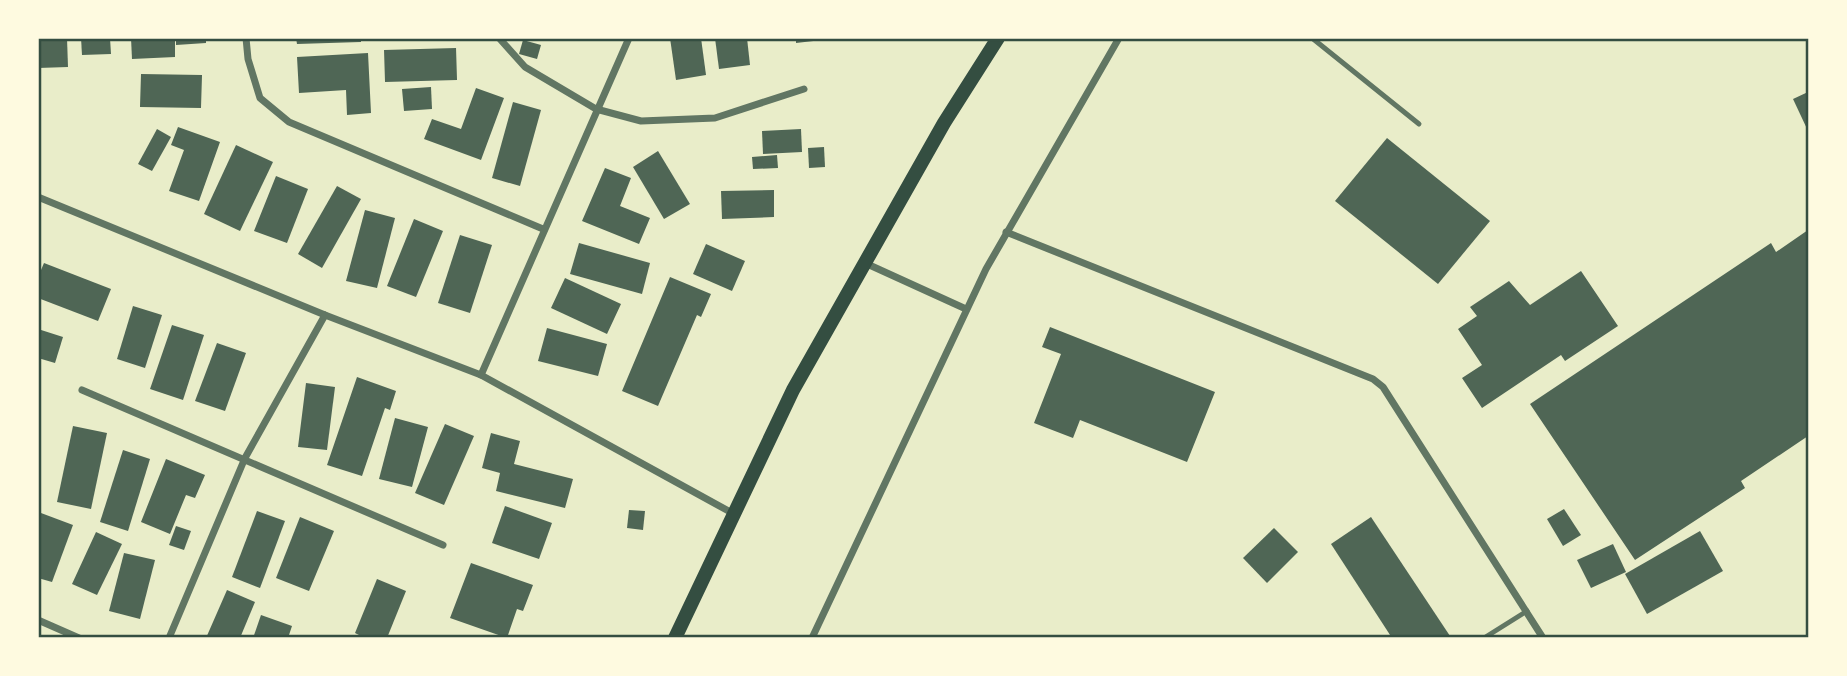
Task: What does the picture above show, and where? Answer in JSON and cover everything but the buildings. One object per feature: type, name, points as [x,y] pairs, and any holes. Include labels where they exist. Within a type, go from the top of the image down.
[{"type":"main road","points":[[675,638],[793,390],[944,123],[998,38]]},
{"type":"street","points":[[246,38],[248,58],[260,99],[289,122],[543,229]]},
{"type":"street","points":[[499,38],[525,68],[596,109],[641,121],[715,118],[804,89]]},
{"type":"street","points":[[481,375],[629,38]]},
{"type":"street","points":[[811,638],[966,309],[1006,232],[1119,38]]},
{"type":"street","points":[[38,197],[325,315],[481,375],[735,514]]},
{"type":"street","points":[[1006,232],[1373,379],[1383,387],[1543,638]]},
{"type":"street","points":[[865,263],[966,309]]},
{"type":"street","points":[[169,638],[245,458],[325,315]]},
{"type":"street","points":[[82,390],[443,545]]},
{"type":"street","points":[[38,620],[79,638]]},
{"type":"lane","points":[[1312,38],[1419,124]]},
{"type":"lane","points":[[1484,638],[1527,611]]}]
